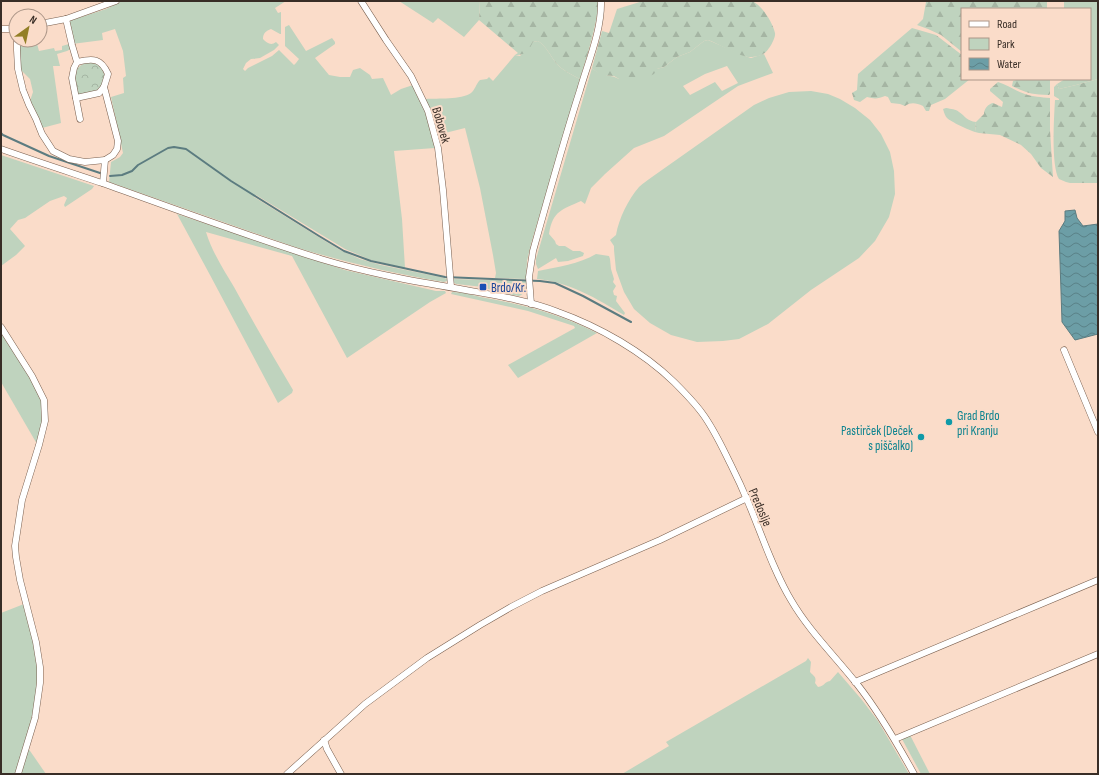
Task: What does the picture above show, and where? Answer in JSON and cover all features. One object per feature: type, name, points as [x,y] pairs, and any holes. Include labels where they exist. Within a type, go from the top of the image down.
[{"type":"street","points":[[48,22],[66,19],[116,1]]},
{"type":"street","name":"Bobovek","points":[[361,1],[411,76],[428,111],[438,148],[443,190],[450,287]]},
{"type":"street","points":[[531,304],[529,277],[533,251],[598,29],[601,1]]},
{"type":"street","points":[[66,19],[77,62],[72,78],[80,119]]},
{"type":"street","points":[[17,48],[18,69],[24,90],[42,134],[53,151],[69,159],[84,162],[105,160],[114,155],[117,149],[118,141],[104,87]]},
{"type":"street","points":[[76,98],[100,93],[104,87],[108,74],[105,67],[99,61],[90,59],[77,62]]},
{"type":"street","name":"Predoslje","points":[[1,149],[324,260],[386,275],[489,294],[556,311],[604,332],[633,350],[662,371],[693,401],[704,415],[747,498],[774,565],[791,601],[816,636],[870,701],[895,739],[914,774]]},
{"type":"street","points":[[103,184],[105,160]]},
{"type":"street","points":[[1,327],[32,376],[44,400],[45,421],[22,500],[15,546],[20,580],[36,642],[40,667],[40,683],[35,718],[18,774]]},
{"type":"street","points":[[1064,350],[1098,432]]},
{"type":"street","points":[[287,774],[365,704],[404,674],[492,618],[542,591],[660,540],[747,498]]},
{"type":"street","points":[[855,682],[1098,580]]},
{"type":"street","points":[[895,739],[1098,654]]},
{"type":"street","points":[[324,740],[327,749],[341,774]]},
{"type":"green space","points":[[122,1],[286,1],[275,8],[278,13],[281,12],[281,34],[271,29],[265,32],[263,37],[263,39],[268,43],[272,44],[276,42],[279,45],[274,50],[260,58],[251,59],[246,63],[243,69],[245,71],[272,56],[279,50],[294,65],[296,63],[299,59],[285,46],[285,27],[289,25],[306,51],[332,38],[335,44],[315,58],[329,75],[350,77],[353,70],[360,68],[370,75],[372,79],[383,78],[391,95],[401,89],[413,85],[426,113],[435,148],[394,151],[402,219],[405,268],[371,260],[345,249],[256,195],[254,197],[340,250],[360,259],[448,279],[447,281],[444,282],[387,271],[311,252],[109,182],[111,162],[120,157],[123,153],[111,97],[124,93],[123,78],[126,76],[123,51],[115,29],[102,33],[103,40],[72,44],[69,21],[106,9]]},
{"type":"green space","points":[[399,1],[480,1],[479,20],[464,37],[438,18],[433,23]]},
{"type":"green space","points":[[480,1],[599,1],[594,31],[580,79],[558,66],[546,48],[538,41],[533,42],[528,50],[521,55],[515,55],[518,53],[479,20]]},
{"type":"green space","points":[[643,1],[752,1],[763,10],[774,29],[775,35],[771,45],[762,55],[747,57],[708,40],[704,41],[690,52],[677,57],[664,67],[657,69],[654,74],[641,80],[629,81],[619,79],[614,76],[600,75],[592,68],[602,31],[609,33],[617,9]]},
{"type":"green space","points":[[925,1],[1047,1],[1047,8],[961,8],[961,51],[941,35],[917,25],[923,19]]},
{"type":"green space","points":[[1064,1],[1098,1],[1098,79],[1059,89],[1057,84],[1063,80],[1091,80],[1091,8],[1064,8]]},
{"type":"green space","points":[[912,28],[936,35],[961,54],[961,80],[969,80],[945,99],[931,105],[929,111],[926,111],[923,106],[916,104],[911,103],[905,106],[891,103],[888,97],[885,96],[880,98],[867,97],[860,102],[854,100],[852,93],[857,90],[858,74]]},
{"type":"green space","points":[[708,40],[751,58],[764,54],[773,73],[738,86],[664,136],[634,148],[591,188],[585,204],[581,201],[564,209],[556,215],[553,220],[549,234],[556,244],[559,246],[565,246],[573,251],[580,251],[584,253],[583,256],[568,261],[558,262],[556,258],[538,269],[536,259],[592,68],[599,73],[619,79],[664,67],[677,57],[690,52],[704,41]],"holes":[[[727,66],[738,83],[722,91],[715,82],[690,95],[683,86],[705,74]]]},
{"type":"green space","points":[[538,41],[546,48],[558,66],[580,79],[531,244],[527,261],[526,279],[495,278],[496,273],[493,255],[480,188],[465,128],[437,135],[425,101],[426,99],[461,97],[471,93],[480,80],[487,79],[489,77],[493,81],[515,55],[520,56],[533,42]]},
{"type":"green space","points":[[69,44],[71,49],[57,54],[60,66],[53,66],[61,123],[42,128],[30,101],[33,92],[30,79],[20,69],[19,48],[38,48],[39,51],[54,48],[55,51],[62,50],[62,46]]},
{"type":"green space","points":[[89,62],[97,64],[101,68],[104,75],[104,82],[100,89],[96,91],[78,95],[75,84],[76,71],[83,64]]},
{"type":"green space","points":[[1098,79],[1098,183],[1066,182],[1059,179],[1056,173],[1054,153],[1054,118],[1055,100],[1059,99],[1054,96],[1054,87],[1057,84],[1059,89]]},
{"type":"green space","points":[[1050,80],[1050,94],[1034,94],[1026,92],[1012,86],[1013,81]]},
{"type":"green space","points":[[998,82],[1028,95],[1050,98],[1050,130],[1053,177],[1041,168],[1031,154],[1021,145],[1000,135],[975,132],[976,122],[984,114],[988,106],[993,103],[1002,107],[1003,102],[990,91],[990,89]]},
{"type":"green space","points":[[811,91],[828,94],[855,108],[870,120],[881,134],[890,152],[894,171],[895,194],[889,217],[875,241],[859,258],[811,290],[768,324],[739,339],[697,342],[671,335],[650,323],[634,309],[624,292],[616,270],[614,246],[610,240],[616,235],[622,216],[635,192],[639,187],[754,105],[769,98],[789,92]]},
{"type":"green space","points":[[946,108],[956,110],[968,119],[976,122],[975,132],[956,124],[947,118],[943,109]]},
{"type":"green space","points":[[1,155],[94,186],[92,189],[65,207],[64,205],[67,198],[64,196],[50,201],[25,218],[18,220],[10,229],[25,246],[1,266]]},
{"type":"green space","points":[[177,214],[345,270],[436,291],[445,291],[446,293],[430,302],[347,358],[292,256],[206,232],[218,261],[293,390],[292,393],[278,403]]},
{"type":"green space","points":[[596,254],[609,256],[614,279],[613,282],[616,286],[613,291],[614,295],[617,296],[616,301],[625,313],[624,315],[572,287],[537,279],[538,271],[575,263]]},
{"type":"green space","points":[[452,279],[526,281],[526,286],[524,292],[519,296],[497,292],[483,287],[456,284]]},
{"type":"green space","points":[[452,292],[465,293],[529,307],[557,316],[597,333],[518,378],[508,365],[575,328],[574,326],[528,311],[451,294]]},
{"type":"green space","points":[[1,333],[31,379],[42,400],[43,421],[37,444],[1,382]]},
{"type":"green space","points":[[24,604],[35,652],[37,668],[36,695],[31,722],[16,774],[1,774],[1,613]]},
{"type":"green space","points":[[808,658],[811,662],[810,672],[815,677],[815,683],[818,687],[830,681],[838,672],[878,721],[909,774],[622,774],[669,746],[666,742],[806,661]]},
{"type":"green space","points":[[910,735],[930,774],[921,774],[902,739]]},
{"type":"green space","points":[[28,748],[46,774],[21,774]]},
{"type":"water","points":[[1075,210],[1077,218],[1083,226],[1098,224],[1098,334],[1075,340],[1062,322],[1059,231],[1065,221],[1065,211]]},
{"type":"waterway","points":[[1,133],[49,156],[103,174]]},
{"type":"waterway","points":[[110,176],[122,175],[132,171],[138,165],[168,148],[174,147],[186,149],[231,181],[344,251],[371,261],[445,277],[555,283],[583,296],[631,322]]},
{"type":"place","name":"Brdo/Kr.","points":[[483,287]]},
{"type":"place","name":"Grad Brdo pri Kranju","points":[[949,422]]},
{"type":"place","name":"Pastirček (Deček s piščalko)","points":[[921,437]]}]
